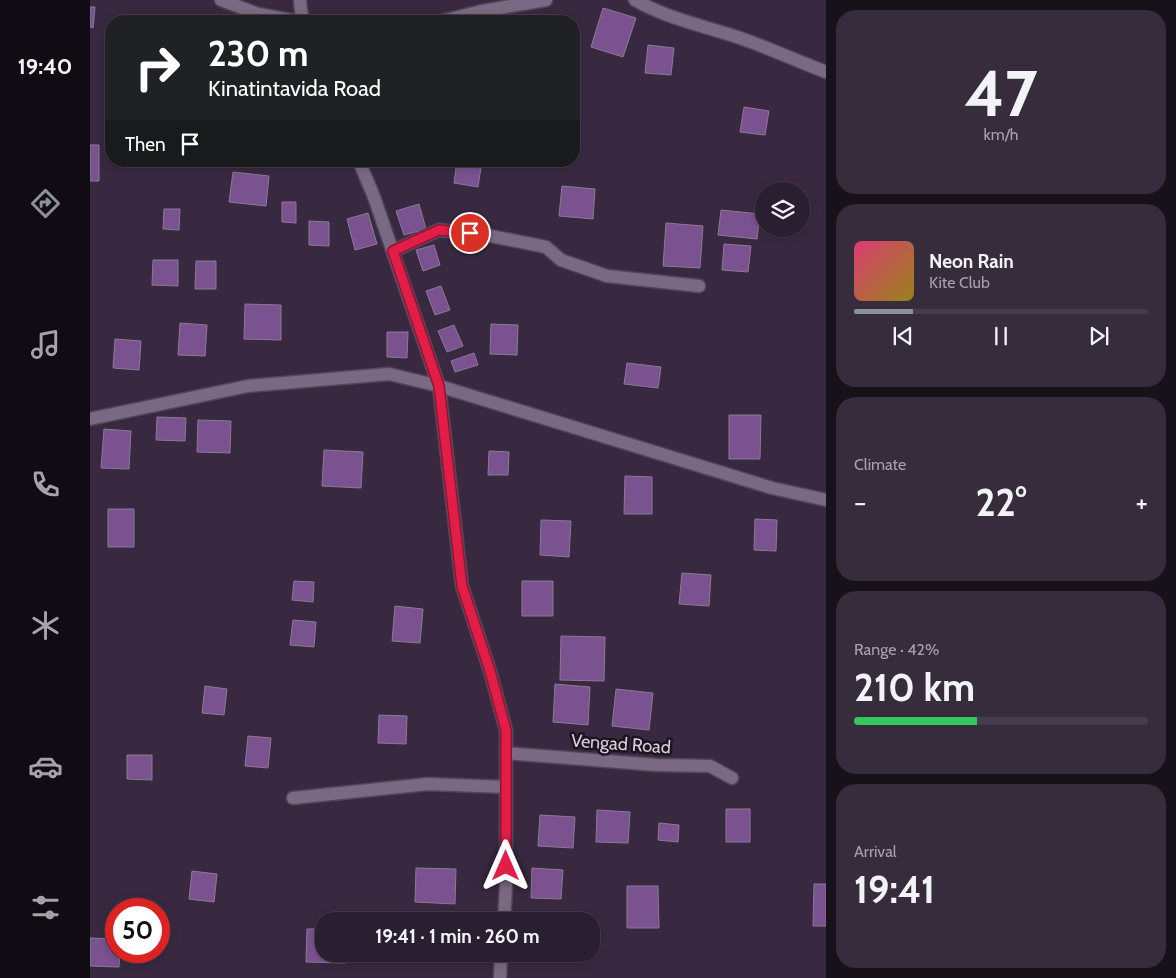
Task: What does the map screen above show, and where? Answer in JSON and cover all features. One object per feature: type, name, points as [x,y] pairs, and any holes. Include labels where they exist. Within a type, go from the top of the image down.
[{"type":"street","points":[[221,0],[263,15]]},
{"type":"street","points":[[300,0],[302,15]]},
{"type":"street","points":[[466,15],[546,0]]},
{"type":"street","points":[[635,0],[673,17],[741,39],[826,72]]},
{"type":"street","points":[[361,167],[374,197],[439,386],[462,586],[490,671],[506,730],[505,912]]},
{"type":"street","points":[[393,251],[439,230],[486,235],[546,247],[560,260],[607,276],[699,286]]},
{"type":"street","points":[[90,419],[248,386],[389,374],[439,386],[772,488],[826,500]]},
{"type":"street","name":"Vengad Road","points":[[506,753],[656,765],[710,766],[732,778]]},
{"type":"street","points":[[293,798],[428,784],[506,787]]},
{"type":"street","points":[[500,978],[501,962]]},
{"type":"building","points":[[90,7],[95,7],[93,28],[90,27]]},
{"type":"building","points":[[603,8],[636,18],[623,57],[591,47]]},
{"type":"building","points":[[648,45],[674,48],[671,75],[645,73]]},
{"type":"building","points":[[744,107],[769,111],[765,135],[740,132]]},
{"type":"building","points":[[90,145],[99,145],[99,181],[90,181]]},
{"type":"building","points":[[456,167],[481,167],[478,187],[454,183]]},
{"type":"building","points":[[233,172],[269,176],[266,206],[229,202]]},
{"type":"building","points":[[562,186],[595,189],[593,219],[559,216]]},
{"type":"building","points":[[282,202],[296,202],[296,223],[282,222]]},
{"type":"building","points":[[419,204],[426,229],[404,235],[396,211]]},
{"type":"building","points":[[164,209],[180,209],[179,230],[163,229]]},
{"type":"building","points":[[721,210],[755,213],[755,237],[757,237],[757,239],[718,235]]},
{"type":"building","points":[[368,213],[377,244],[355,250],[347,219]]},
{"type":"building","points":[[309,221],[329,222],[329,246],[309,245]]},
{"type":"building","points":[[666,223],[703,226],[700,268],[663,266]]},
{"type":"building","points":[[724,244],[751,246],[748,272],[722,270]]},
{"type":"building","points":[[434,245],[440,265],[423,271],[416,250]]},
{"type":"building","points":[[153,260],[178,260],[178,286],[152,285]]},
{"type":"building","points":[[196,261],[216,261],[216,289],[195,289]]},
{"type":"building","points":[[441,286],[450,310],[435,315],[426,291]]},
{"type":"building","points":[[245,304],[281,305],[281,340],[244,339]]},
{"type":"building","points":[[180,323],[207,325],[205,356],[178,355]]},
{"type":"building","points":[[491,324],[518,325],[517,355],[490,354]]},
{"type":"building","points":[[454,325],[463,346],[447,352],[438,331]]},
{"type":"building","points":[[387,332],[408,332],[407,358],[387,357]]},
{"type":"building","points":[[115,339],[141,341],[139,370],[113,368]]},
{"type":"building","points":[[474,353],[478,365],[455,372],[451,361]]},
{"type":"building","points":[[627,363],[661,367],[658,388],[624,384]]},
{"type":"building","points":[[729,415],[761,415],[760,459],[729,459]]},
{"type":"building","points":[[157,417],[186,418],[185,441],[156,440]]},
{"type":"building","points":[[198,420],[231,421],[230,453],[197,452]]},
{"type":"building","points":[[104,429],[131,431],[129,469],[101,468]]},
{"type":"building","points":[[324,450],[363,452],[361,488],[322,486]]},
{"type":"building","points":[[489,451],[509,452],[508,475],[488,475]]},
{"type":"building","points":[[625,476],[652,477],[652,514],[624,514]]},
{"type":"building","points":[[108,509],[134,509],[134,547],[108,547]]},
{"type":"building","points":[[755,519],[777,520],[776,551],[754,550]]},
{"type":"building","points":[[541,520],[571,521],[569,557],[540,555]]},
{"type":"building","points":[[682,573],[711,575],[709,606],[679,604]]},
{"type":"building","points":[[294,581],[314,582],[313,602],[292,600]]},
{"type":"building","points":[[522,581],[553,581],[553,616],[522,616]]},
{"type":"building","points":[[395,606],[423,609],[420,643],[392,641]]},
{"type":"building","points":[[293,620],[316,622],[314,647],[290,645]]},
{"type":"building","points":[[561,636],[605,637],[604,681],[560,680]]},
{"type":"building","points":[[555,684],[590,687],[588,725],[553,722]]},
{"type":"building","points":[[205,686],[227,689],[224,715],[202,713]]},
{"type":"building","points":[[616,689],[653,693],[649,730],[612,726]]},
{"type":"building","points":[[379,715],[407,716],[406,744],[378,743]]},
{"type":"building","points":[[248,736],[271,738],[268,768],[245,766]]},
{"type":"building","points":[[127,755],[152,755],[152,780],[127,779]]},
{"type":"building","points":[[726,809],[750,809],[750,842],[726,842]]},
{"type":"building","points":[[597,810],[630,812],[628,843],[596,842]]},
{"type":"building","points":[[540,815],[575,817],[573,848],[538,846]]},
{"type":"building","points":[[659,823],[679,825],[678,842],[658,840]]},
{"type":"building","points":[[416,868],[456,869],[455,904],[415,902]]},
{"type":"building","points":[[532,868],[563,870],[561,899],[531,898]]},
{"type":"building","points":[[192,871],[217,874],[214,902],[189,899]]},
{"type":"building","points":[[814,884],[826,884],[826,926],[813,926]]},
{"type":"building","points":[[627,886],[658,886],[659,928],[627,928]]},
{"type":"building","points":[[307,929],[315,929],[315,962],[345,962],[345,963],[306,962]]},
{"type":"building","points":[[90,938],[105,939],[105,963],[119,963],[119,967],[90,966]]},
{"type":"route","points":[[470,233],[439,230],[393,251],[439,386],[462,586],[490,671],[506,730],[506,866]]}]
